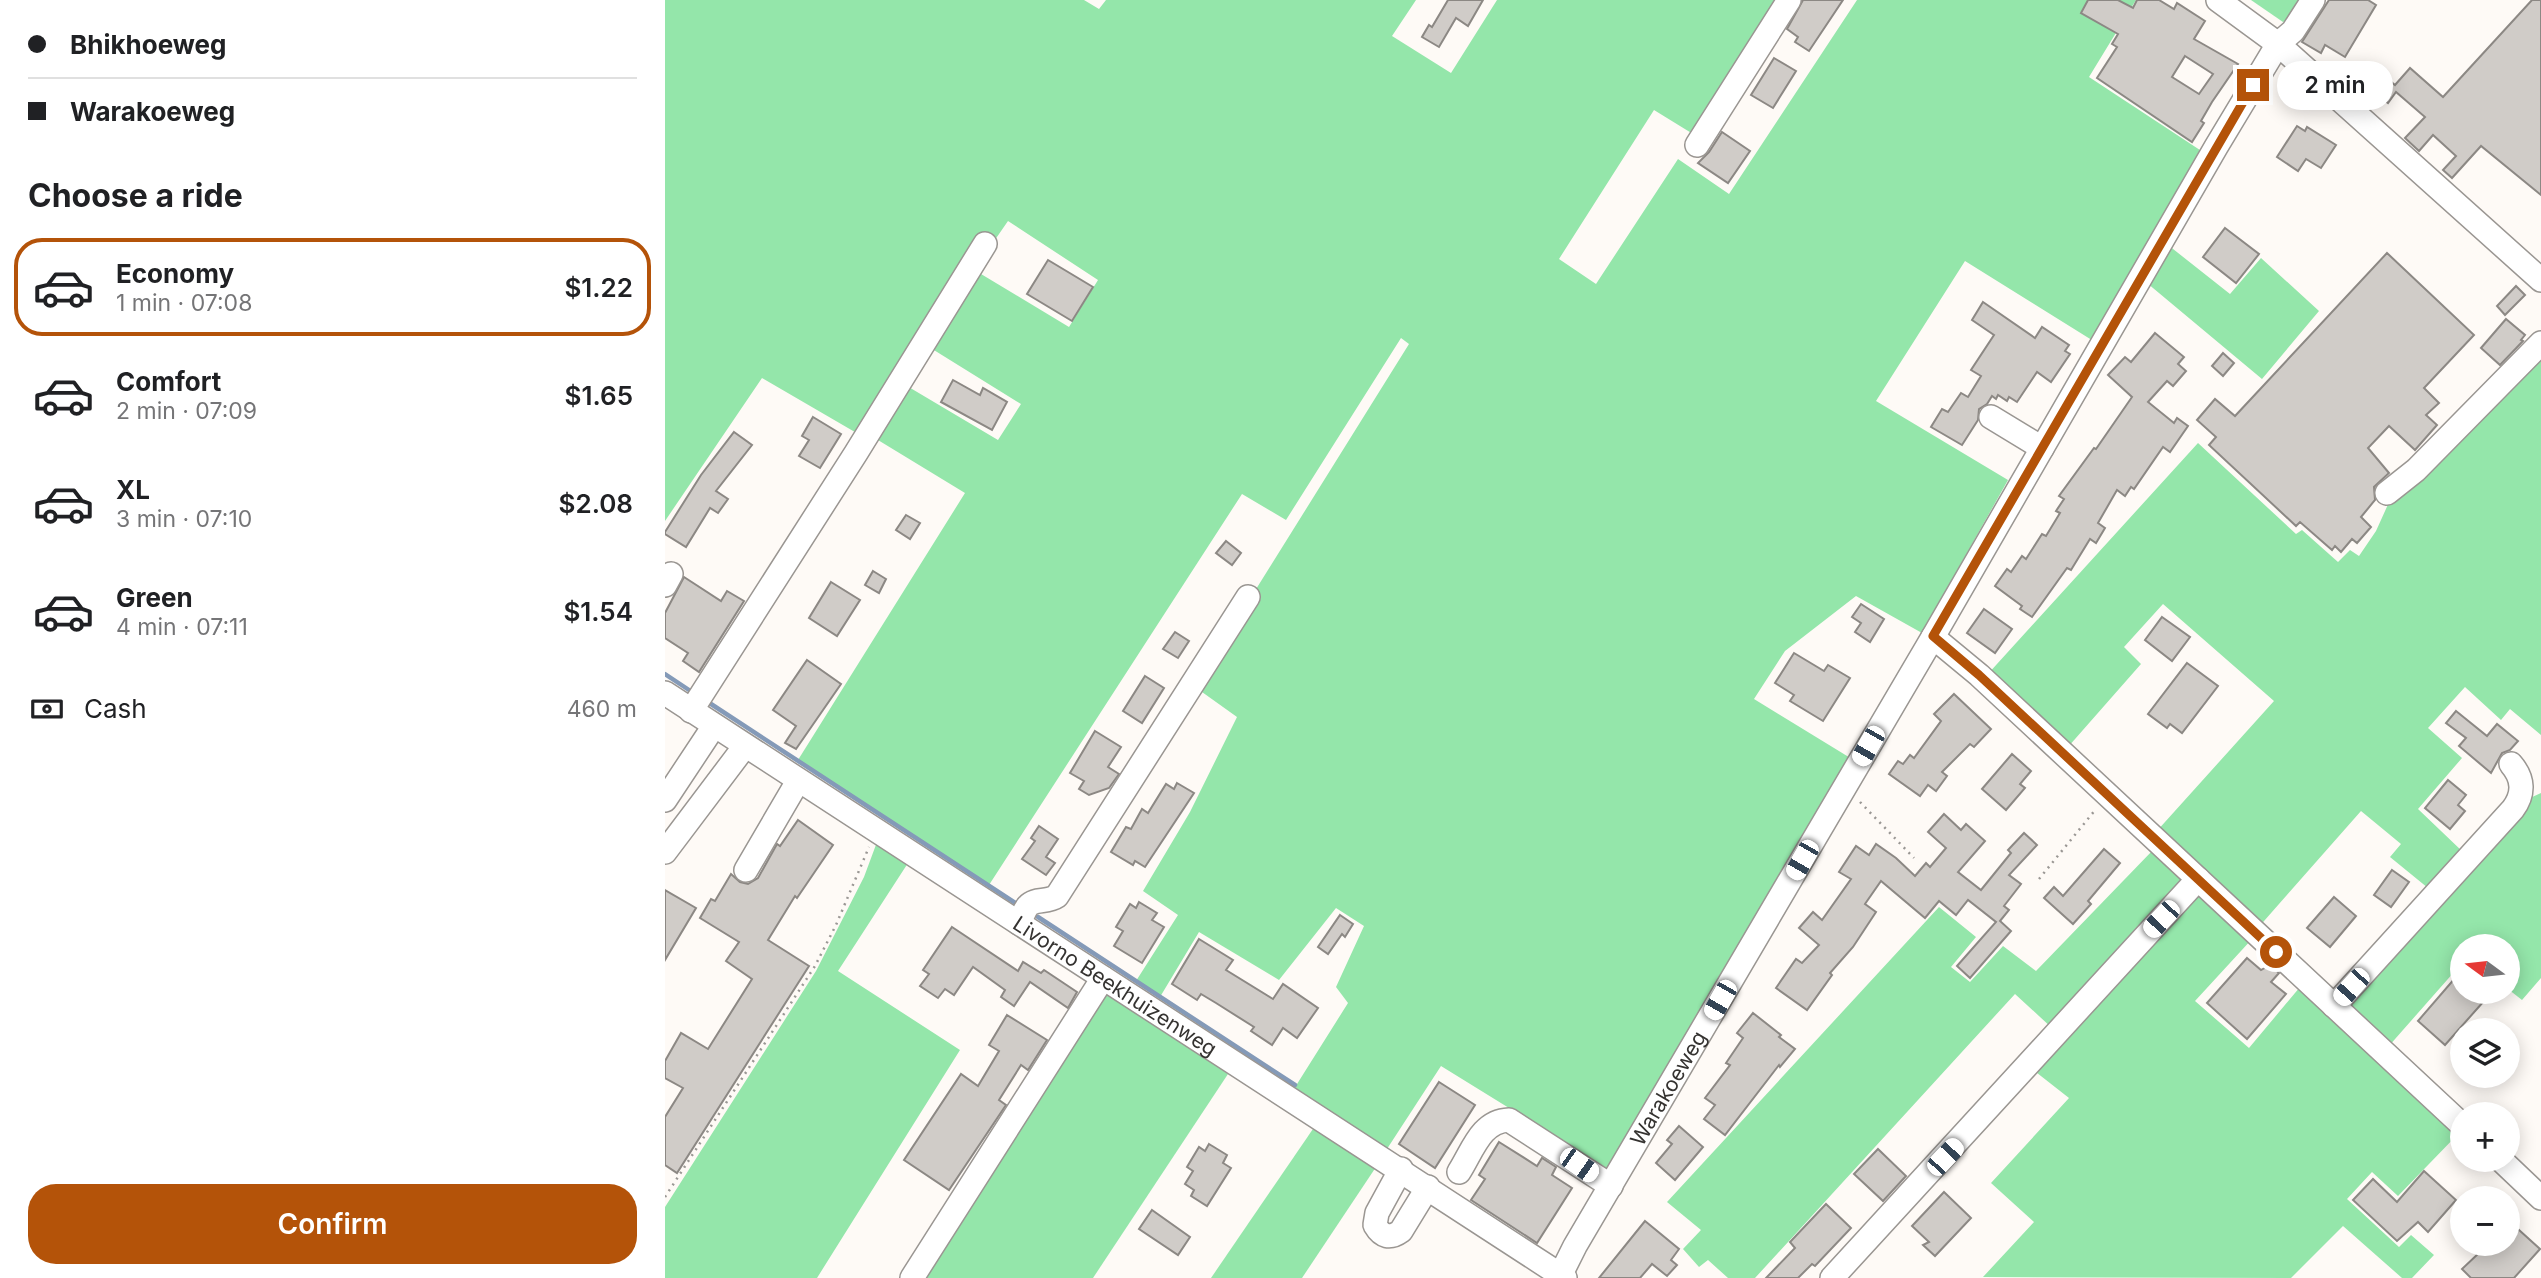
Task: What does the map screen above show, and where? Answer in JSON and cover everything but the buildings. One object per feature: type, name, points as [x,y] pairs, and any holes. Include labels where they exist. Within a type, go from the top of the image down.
[{"type":"street","points":[[1697,145],[1789,0]]},
{"type":"street","points":[[2218,0],[2278,44],[2541,280]]},
{"type":"street","name":"Warakoeweg","points":[[1562,1277],[1611,1186],[2215,147],[2278,44],[2293,32],[2313,0]]},
{"type":"street","points":[[691,711],[856,453],[985,244]]},
{"type":"street","points":[[2387,493],[2416,470],[2541,343]]},
{"type":"street","points":[[1991,417],[2042,448]]},
{"type":"street","points":[[1019,923],[1033,902],[1049,901],[1057,895],[1248,597]]},
{"type":"street","points":[[1933,636],[1979,675],[2450,1114]]},
{"type":"street","name":"Livorno Beekhuizenweg","points":[[665,693],[1428,1187],[1562,1277]]},
{"type":"street","points":[[665,800],[714,726]]},
{"type":"street","points":[[665,852],[745,746]]},
{"type":"street","points":[[2334,1006],[2513,810],[2522,796],[2522,785],[2517,770],[2511,764]]},
{"type":"street","points":[[746,870],[798,781]]},
{"type":"street","points":[[1832,1278],[2198,879]]},
{"type":"street","points":[[912,1278],[1103,978]]},
{"type":"street","points":[[1459,1172],[1488,1125],[1499,1120],[1509,1120],[1611,1186]]},
{"type":"street","points":[[1401,1170],[1377,1213],[1375,1225],[1379,1232],[1388,1237],[1401,1231],[1428,1187]]},
{"type":"street","points":[[2514,1172],[2541,1198]]},
{"type":"path","points":[[1842,790],[1858,800],[1914,858]]},
{"type":"path","points":[[2039,879],[2107,796]]},
{"type":"path","points":[[665,1197],[815,965],[837,925],[863,866],[875,830]]},
{"type":"green space","points":[[665,0],[1084,0],[1099,9],[1106,0],[1416,0],[1392,36],[1451,73],[1497,0],[1780,0],[1693,134],[1654,110],[1559,259],[1596,284],[1678,159],[1729,194],[1857,0],[2136,0],[2089,77],[2206,154],[2095,342],[1965,261],[1876,401],[2008,480],[1922,633],[1856,596],[1785,651],[1754,699],[1852,759],[1611,1171],[1441,1066],[1385,1152],[1292,1092],[1348,1003],[1336,987],[1364,926],[1336,908],[1279,980],[1199,932],[1160,997],[1136,981],[1178,915],[1143,891],[1190,812],[1237,717],[1195,687],[1409,344],[1401,338],[1286,520],[1242,494],[989,885],[798,760],[965,493],[873,437],[907,386],[998,440],[1021,404],[929,347],[976,271],[1069,327],[1098,280],[1008,221],[860,435],[762,378],[665,521]]},
{"type":"green space","points":[[2251,0],[2305,0],[2295,17],[2283,22]]},
{"type":"green space","points":[[2168,245],[2230,294],[2261,258],[2319,311],[2262,379],[2147,283]]},
{"type":"green space","points":[[2541,352],[2541,735],[2510,709],[2501,720],[2465,687],[2428,728],[2462,758],[2418,809],[2463,852],[2428,888],[2390,857],[2401,844],[2361,811],[2257,929],[2156,832],[2274,701],[2163,604],[2124,647],[2141,664],[2068,747],[1987,675],[2198,443],[2296,534],[2302,530],[2338,562],[2350,550],[2359,556],[2376,531],[2390,500]]},
{"type":"green space","points":[[2541,793],[2541,978],[2522,1000],[2520,998],[2520,934],[2450,934],[2450,977],[2388,1047],[2342,1007],[2530,798]]},
{"type":"green space","points":[[877,842],[908,863],[838,971],[960,1050],[817,1278],[665,1278],[665,1207],[816,971],[864,877]]},
{"type":"green space","points":[[2153,850],[2189,882],[2052,1028],[2015,994],[1755,1278],[1728,1278],[1708,1260],[1699,1267],[1683,1249],[1701,1230],[1667,1202],[1939,907],[1976,937],[1951,967],[1970,982],[2003,946],[2036,971]]},
{"type":"green space","points":[[2196,887],[2252,939],[2195,1001],[2249,1048],[2300,987],[2450,1125],[2450,1142],[2398,1196],[2372,1172],[2347,1199],[2399,1247],[2411,1235],[2434,1255],[2412,1278],[2402,1278],[2343,1226],[2291,1278],[1983,1277],[2034,1222],[1991,1183],[2069,1098],[2032,1069]]},
{"type":"green space","points":[[1108,990],[1228,1074],[1093,1278],[920,1278]]},
{"type":"green space","points":[[1315,1126],[1376,1167],[1302,1278],[1211,1278]]},
{"type":"waterway","points":[[665,674],[689,690]]},
{"type":"waterway","points":[[711,704],[1017,904]]},
{"type":"waterway","points":[[1038,917],[1295,1085]]},
{"type":"route","points":[[2253,85],[1933,636],[1979,675],[2276,952]]}]
